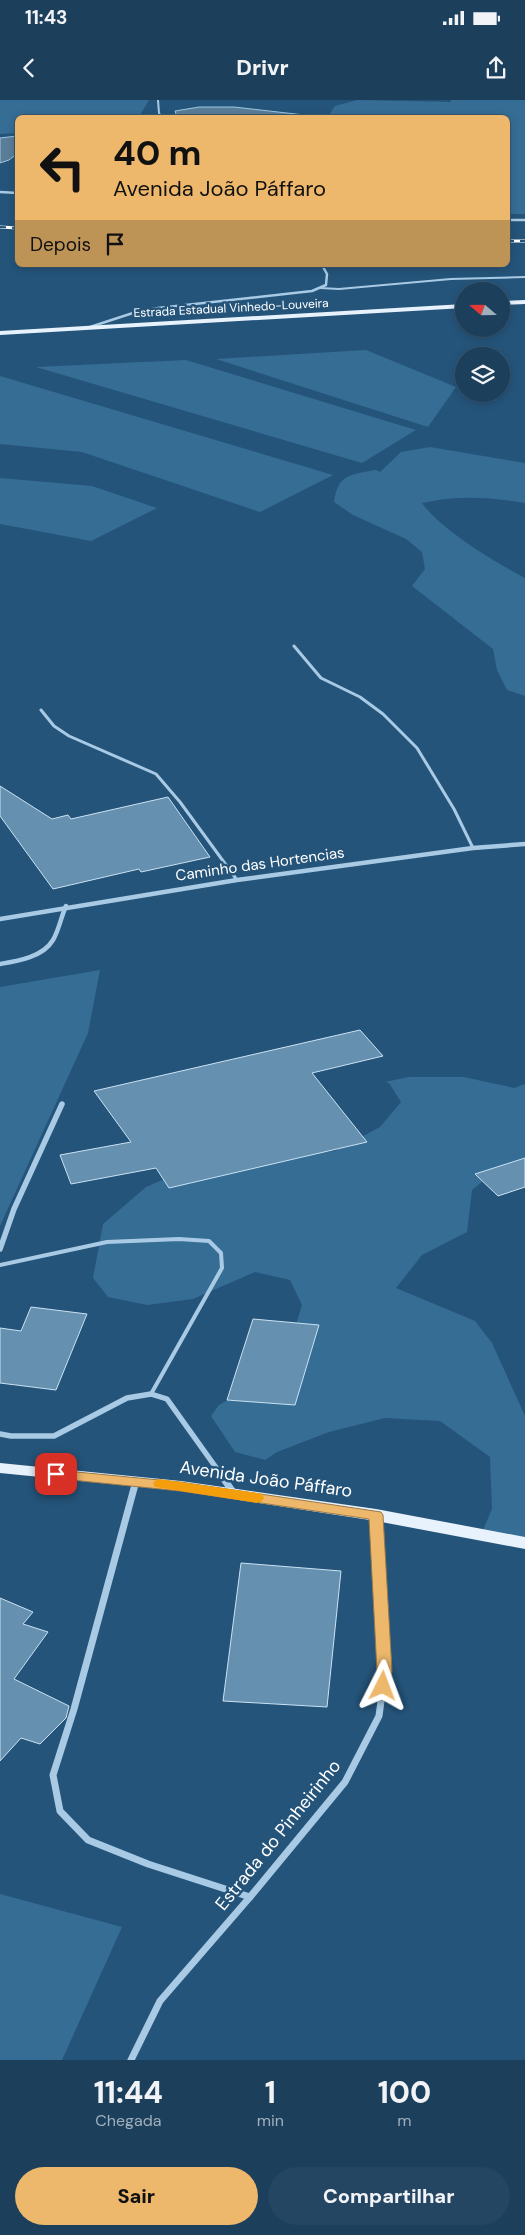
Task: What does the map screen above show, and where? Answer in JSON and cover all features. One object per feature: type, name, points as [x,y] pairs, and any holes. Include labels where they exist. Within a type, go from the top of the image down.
[{"type":"main road","points":[[510,303],[525,302]]},
{"type":"main road","name":"Estrada Estadual Vinhedo-Louveira","points":[[0,333],[455,307]]},
{"type":"main road","name":"Avenida João Páffaro","points":[[0,1468],[136,1481],[234,1494],[376,1515],[525,1543]]},
{"type":"street","points":[[0,192],[15,193]]},
{"type":"street","points":[[510,220],[525,220]]},
{"type":"street","points":[[89,327],[136,312],[158,308],[287,295],[320,288],[326,284],[327,274],[323,267]]},
{"type":"street","name":"Caminho das Hortencias","points":[[0,919],[66,906],[237,880],[472,848],[525,844]]},
{"type":"street","points":[[0,964],[27,957],[40,951],[52,941],[66,906]]},
{"type":"street","points":[[0,1249],[14,1209],[62,1104]]},
{"type":"street","points":[[0,1434],[11,1436],[54,1436],[127,1398],[151,1394],[167,1399],[234,1494]]},
{"type":"street","points":[[136,1481],[74,1709],[53,1775],[60,1811],[88,1840],[148,1864],[250,1897]]},
{"type":"street","name":"Estrada do Pinheirinho","points":[[131,2060],[160,2001],[250,1897],[345,1782],[379,1716],[385,1671],[376,1515]]},
{"type":"lane","points":[[158,100],[160,115]]},
{"type":"lane","points":[[320,288],[451,279],[525,277]]},
{"type":"lane","points":[[294,646],[321,678],[360,697],[383,714],[417,748],[454,809],[472,848]]},
{"type":"lane","points":[[41,710],[54,726],[68,736],[156,774],[180,802],[237,880]]},
{"type":"lane","points":[[0,1265],[107,1242],[179,1239],[208,1241],[221,1253],[222,1268],[151,1394]]},
{"type":"shaded area","points":[[0,100],[149,100],[140,115],[15,115],[15,133],[0,134]]},
{"type":"shaded area","points":[[357,100],[451,102],[451,100],[525,100],[525,214],[510,214],[510,115],[329,115],[335,106]]},
{"type":"shaded area","points":[[199,107],[234,107],[304,115],[176,115],[175,111]]},
{"type":"shaded area","points":[[15,136],[15,156],[0,163],[0,138]]},
{"type":"shaded area","points":[[366,350],[455,387],[455,388],[428,427],[216,359]]},
{"type":"shaded area","points":[[186,360],[416,430],[362,463],[36,367]]},
{"type":"shaded area","points":[[0,376],[333,475],[260,512],[82,452],[0,444]]},
{"type":"shaded area","points":[[430,447],[525,463],[525,503],[473,498],[435,500],[422,503],[430,513],[455,534],[484,555],[525,578],[525,696],[507,690],[497,670],[493,649],[412,586],[425,569],[422,552],[406,539],[353,515],[334,502],[339,485],[347,477],[376,470],[380,472],[401,452]]},
{"type":"shaded area","points":[[0,478],[92,486],[157,508],[91,541],[0,524]]},
{"type":"shaded area","points":[[100,970],[88,1033],[0,1226],[0,987]]},
{"type":"shaded area","points":[[409,1077],[464,1077],[514,1088],[525,1084],[525,1166],[497,1170],[472,1190],[467,1232],[422,1255],[396,1288],[475,1321],[492,1343],[525,1416],[525,1543],[480,1537],[492,1509],[490,1457],[440,1421],[385,1418],[329,1432],[277,1452],[265,1460],[235,1452],[211,1416],[219,1405],[262,1380],[290,1344],[302,1305],[290,1280],[255,1272],[193,1299],[147,1305],[108,1297],[93,1278],[103,1224],[146,1187],[181,1172],[241,1158],[335,1151],[380,1127],[401,1102],[389,1083],[385,1082]]},
{"type":"shaded area","points":[[0,1894],[122,1927],[62,2060],[0,2060]]},
{"type":"building","points":[[0,786],[52,819],[68,815],[71,819],[168,797],[210,857],[141,872],[139,869],[53,889],[0,816]]},
{"type":"building","points":[[360,1030],[383,1056],[312,1073],[367,1142],[169,1188],[156,1168],[71,1184],[60,1155],[131,1142],[94,1091]]},
{"type":"building","points":[[525,1158],[525,1187],[498,1196],[475,1174]]},
{"type":"building","points":[[31,1307],[87,1314],[56,1390],[0,1383],[0,1328],[21,1331]]},
{"type":"building","points":[[253,1319],[319,1325],[295,1405],[227,1400]]},
{"type":"building","points":[[241,1563],[341,1571],[327,1707],[223,1701]]},
{"type":"building","points":[[0,1598],[33,1612],[23,1624],[48,1632],[14,1679],[69,1706],[66,1718],[40,1744],[21,1738],[0,1761]]},
{"type":"railway","points":[[0,227],[15,228]]},
{"type":"railway","points":[[510,241],[525,241]]},
{"type":"slow traffic","points":[[159,1484],[257,1498]]},
{"type":"route","points":[[56,1474],[180,1486],[376,1515],[385,1671],[383,1686]]}]
